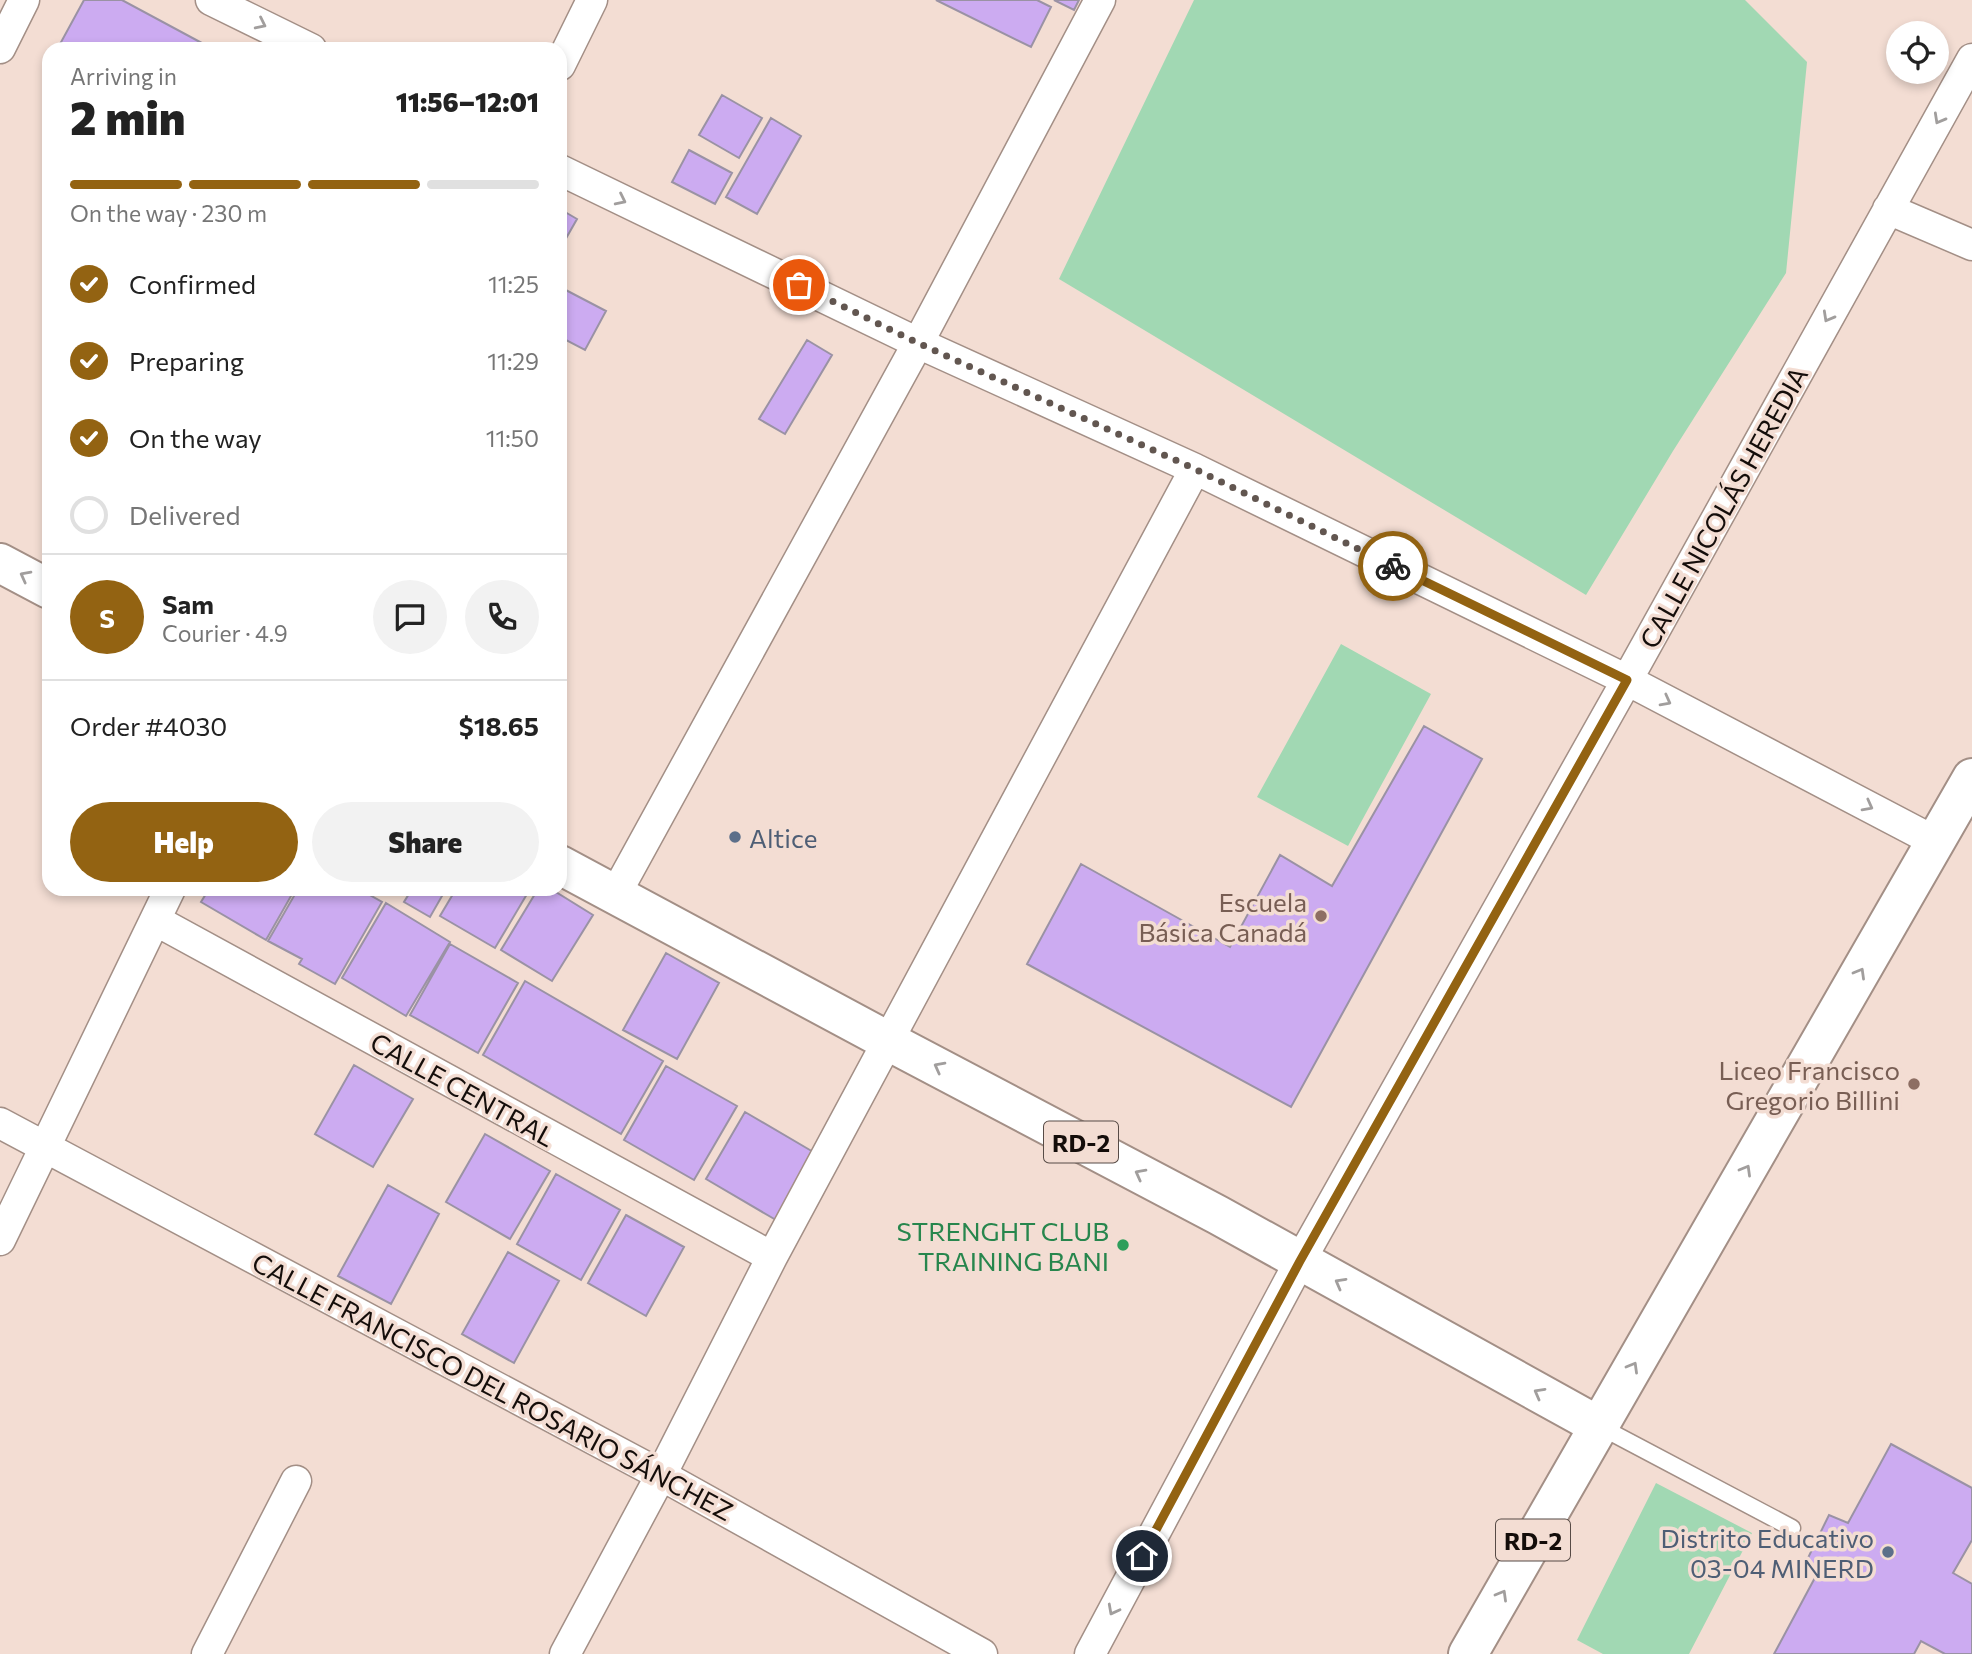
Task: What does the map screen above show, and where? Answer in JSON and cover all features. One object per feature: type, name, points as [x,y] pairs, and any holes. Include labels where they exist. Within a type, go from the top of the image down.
[{"type":"main road","points":[[0,563],[42,585]]},
{"type":"main road","points":[[1599,1426],[1972,778]]},
{"type":"main road","name":"RD-2","points":[[567,868],[1219,1215],[1599,1426],[1471,1653]]},
{"type":"street","points":[[0,48],[24,0]]},
{"type":"street","points":[[211,0],[297,42]]},
{"type":"street","points":[[567,51],[592,0]]},
{"type":"street","points":[[615,895],[918,343],[1100,0]]},
{"type":"street","name":"CALLE NICOLÁS HEREDIA","points":[[1090,1654],[1300,1261],[1972,59]]},
{"type":"street","points":[[567,173],[918,343],[1195,469],[1627,680],[1936,842]]},
{"type":"street","points":[[1888,209],[1972,245]]},
{"type":"street","points":[[565,1654],[772,1257],[1195,469]]},
{"type":"street","points":[[0,1240],[167,896]]},
{"type":"street","name":"CALLE CENTRAL","points":[[155,920],[772,1257]]},
{"type":"street","name":"CALLE FRANCISCO DEL ROSARIO SÁNCHEZ","points":[[0,1123],[660,1475],[982,1654]]},
{"type":"street","points":[[207,1654],[296,1481]]},
{"type":"lane","points":[[1599,1426],[1791,1528]]},
{"type":"green space","points":[[1194,0],[1745,0],[1807,62],[1786,273],[1586,595],[1059,279]]},
{"type":"green space","points":[[1341,644],[1431,694],[1348,846],[1257,797]]},
{"type":"green space","points":[[1656,1483],[1752,1533],[1689,1654],[1603,1654],[1577,1640]]},
{"type":"building","points":[[84,0],[122,0],[200,42],[61,42]]},
{"type":"building","points":[[936,0],[1037,0],[1051,7],[1031,47]]},
{"type":"building","points":[[1054,0],[1079,0],[1074,10]]},
{"type":"building","points":[[722,95],[762,118],[739,158],[699,135]]},
{"type":"building","points":[[771,118],[801,136],[757,214],[726,197]]},
{"type":"building","points":[[689,150],[732,173],[715,204],[672,182]]},
{"type":"building","points":[[567,213],[577,219],[567,237]]},
{"type":"building","points":[[567,291],[606,311],[585,350],[567,341]]},
{"type":"building","points":[[807,340],[832,355],[785,434],[759,419]]},
{"type":"building","name":"Escuela Básica Canadá","points":[[1424,726],[1482,759],[1291,1107],[1027,964],[1081,864],[1230,947],[1280,855],[1332,886]]},
{"type":"building","points":[[205,896],[291,896],[266,940],[201,902]]},
{"type":"building","points":[[294,896],[371,896],[382,902],[335,984],[299,964],[302,959],[268,941]]},
{"type":"building","points":[[408,896],[442,896],[430,917],[404,902]]},
{"type":"building","points":[[452,896],[526,896],[495,948],[440,916]]},
{"type":"building","points":[[534,896],[562,896],[593,915],[552,981],[501,950]]},
{"type":"building","points":[[386,903],[450,942],[406,1016],[342,978]]},
{"type":"building","points":[[450,944],[518,983],[478,1053],[410,1015]]},
{"type":"building","points":[[666,953],[719,983],[677,1059],[623,1030]]},
{"type":"building","points":[[525,981],[663,1061],[621,1134],[483,1055]]},
{"type":"building","points":[[354,1065],[413,1099],[373,1167],[315,1134]]},
{"type":"building","points":[[666,1066],[737,1106],[694,1180],[624,1140]]},
{"type":"building","points":[[745,1112],[815,1153],[776,1220],[706,1179]]},
{"type":"building","points":[[485,1134],[550,1171],[510,1239],[446,1202]]},
{"type":"building","points":[[556,1174],[620,1210],[581,1280],[517,1244]]},
{"type":"building","points":[[388,1185],[439,1214],[391,1304],[338,1276]]},
{"type":"building","points":[[626,1215],[684,1247],[646,1316],[588,1283]]},
{"type":"building","points":[[508,1252],[559,1281],[514,1363],[462,1334]]},
{"type":"building","name":"Distrito Educativo 03-04 MINERD","points":[[1891,1444],[1972,1488],[1972,1540],[1953,1573],[1972,1584],[1972,1654],[1945,1654],[1921,1641],[1914,1654],[1774,1654],[1818,1572],[1805,1564],[1829,1515],[1848,1523]]},
{"type":"way so far","points":[[799,285],[918,343],[1195,469],[1393,566]]},
{"type":"place","name":"Altice","points":[[735,837]]},
{"type":"place","name":"Escuela Básica Canadá","points":[[1321,916]]},
{"type":"place","name":"Liceo Francisco Gregorio Billini","points":[[1914,1084]]},
{"type":"place","name":"STRENGHT CLUB TRAINING BANI","points":[[1123,1245]]},
{"type":"place","name":"Distrito Educativo 03-04 MINERD","points":[[1888,1552]]},
{"type":"route","points":[[1142,1556],[1300,1261],[1627,680],[1393,566]]}]
